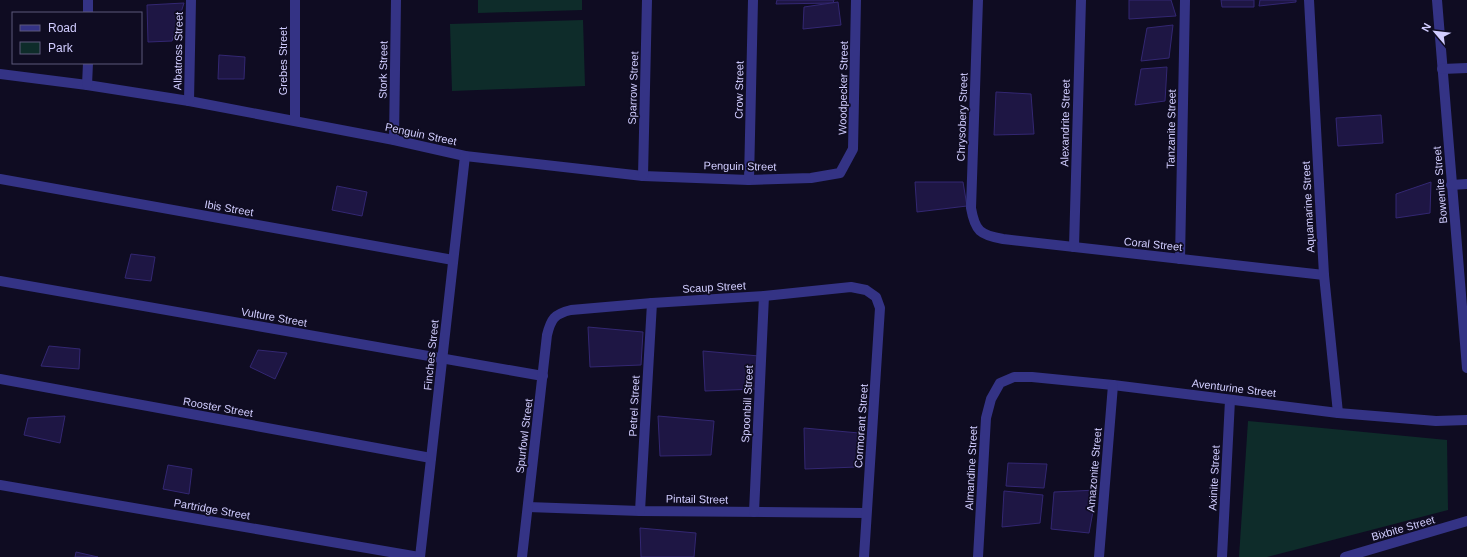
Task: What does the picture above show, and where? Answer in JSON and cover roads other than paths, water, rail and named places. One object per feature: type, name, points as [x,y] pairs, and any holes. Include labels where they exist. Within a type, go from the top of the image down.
[{"type":"street","points":[[88,0],[88,12]]},
{"type":"street","name":"Albatross Street","points":[[189,102],[191,0]]},
{"type":"street","name":"Grebes Street","points":[[295,0],[295,121]]},
{"type":"street","name":"Stork Street","points":[[394,140],[396,0]]},
{"type":"street","name":"Sparrow Street","points":[[643,176],[648,0]]},
{"type":"street","name":"Crow Street","points":[[749,180],[753,0]]},
{"type":"street","name":"Woodpecker Street","points":[[840,173],[854,149],[856,0]]},
{"type":"street","name":"Chrysobery Street","points":[[978,0],[971,208],[974,221],[980,232]]},
{"type":"street","name":"Alexandrite Street","points":[[1074,247],[1080,0]]},
{"type":"street","name":"Tanzanite Street","points":[[1180,259],[1185,0]]},
{"type":"street","name":"Aquamarine Street","points":[[1309,0],[1324,275],[1338,413]]},
{"type":"street","name":"Bowenite Street","points":[[1437,0],[1451,185],[1464,298],[1467,368]]},
{"type":"street","points":[[87,85],[88,64]]},
{"type":"street","points":[[1442,69],[1467,68]]},
{"type":"street","name":"Penguin Street","points":[[0,74],[87,85],[189,102],[394,140],[465,156],[643,176],[749,180],[811,178],[840,173]]},
{"type":"street","name":"Finches Street","points":[[419,557],[465,156]]},
{"type":"street","name":"Ibis Street","points":[[0,179],[453,260]]},
{"type":"street","points":[[1451,185],[1467,184]]},
{"type":"street","name":"Coral Street","points":[[980,232],[991,237],[1003,239],[1324,275]]},
{"type":"street","name":"Vulture Street","points":[[0,281],[543,376]]},
{"type":"street","name":"Scaup Street","points":[[553,319],[560,312],[571,310],[764,296],[851,287],[866,290],[876,297]]},
{"type":"street","name":"Spoonbill Street","points":[[754,512],[764,296]]},
{"type":"street","name":"Cormorant Street","points":[[864,557],[880,324],[880,308],[876,297]]},
{"type":"street","name":"Petrel Street","points":[[640,511],[652,303]]},
{"type":"street","name":"Spurfowl Street","points":[[522,557],[547,335],[553,319]]},
{"type":"street","name":"Aventurine Street","points":[[1000,382],[1014,377],[1032,377],[1338,413],[1436,421],[1467,420]]},
{"type":"street","name":"Rooster Street","points":[[0,379],[431,458]]},
{"type":"street","name":"Almandine Street","points":[[978,557],[986,418],[991,399],[1000,382]]},
{"type":"street","name":"Amazonite Street","points":[[1099,557],[1113,386]]},
{"type":"street","name":"Axinite Street","points":[[1222,557],[1230,400]]},
{"type":"street","name":"Partridge Street","points":[[0,485],[419,557]]},
{"type":"street","name":"Pintail Street","points":[[528,507],[640,511],[866,513]]},
{"type":"street","name":"Bixbite Street","points":[[1345,557],[1467,522]]}]
